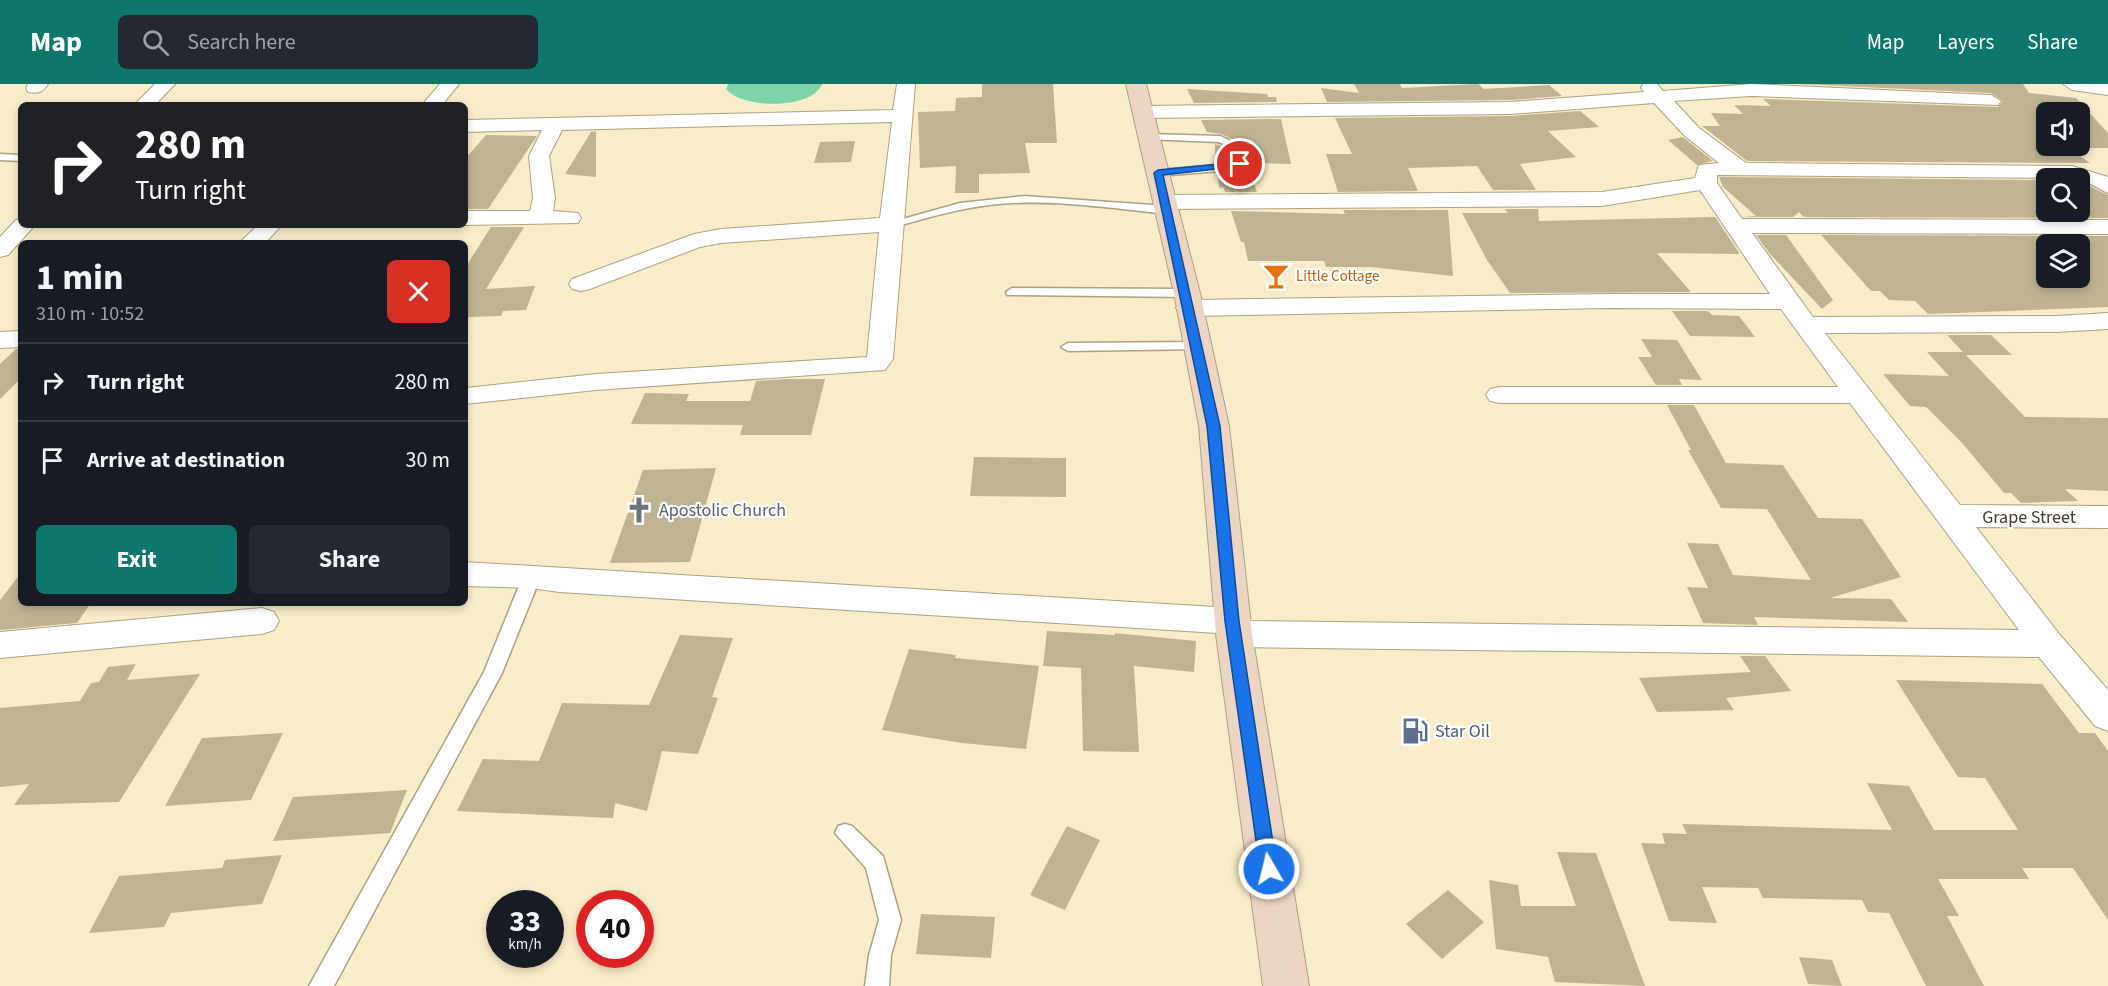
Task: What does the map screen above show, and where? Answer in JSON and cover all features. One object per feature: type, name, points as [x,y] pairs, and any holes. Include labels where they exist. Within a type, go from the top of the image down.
[{"type":"street","points":[[147,102],[166,84]]},
{"type":"street","points":[[435,102],[450,84]]},
{"type":"street","points":[[468,396],[586,383],[876,364],[880,359],[906,84]]},
{"type":"street","points":[[2072,84],[2108,89]]},
{"type":"street","points":[[1286,986],[1233,628],[1214,426],[1164,195],[1152,108],[1510,108],[1653,91],[1833,89],[1991,101]]},
{"type":"street","points":[[1653,91],[1692,132],[1741,169]]},
{"type":"street","points":[[468,126],[904,116]]},
{"type":"street","points":[[540,218],[544,198],[539,156],[555,124]]},
{"type":"street","points":[[2108,187],[2095,178],[2072,172],[1706,169],[1706,183],[1788,302],[2048,644],[2108,716]]},
{"type":"street","points":[[1164,195],[1602,199],[1706,183]]},
{"type":"street","points":[[468,218],[570,218]]},
{"type":"street","points":[[581,284],[694,241],[721,236],[891,224]]},
{"type":"street","points":[[1737,226],[2108,227]]},
{"type":"street","points":[[0,250],[21,228]]},
{"type":"street","points":[[254,240],[268,228]]},
{"type":"street","points":[[1188,301],[1788,302]]},
{"type":"street","points":[[1806,325],[2056,324],[2108,321]]},
{"type":"street","points":[[0,340],[18,339]]},
{"type":"street","points":[[1500,394],[1858,395]]},
{"type":"street","name":"Grape Street","points":[[1950,516],[2108,517]]},
{"type":"street","points":[[468,574],[532,576],[559,580],[1233,628],[2048,644]]},
{"type":"street","points":[[0,645],[262,621]]},
{"type":"lane","points":[[891,224],[957,207],[1001,200],[1164,195],[1240,164],[1242,152],[1152,108]]},
{"type":"lane","points":[[0,156],[18,158]]},
{"type":"lane","points":[[1012,292],[1188,301]]},
{"type":"lane","points":[[1068,347],[1197,346]]},
{"type":"lane","points":[[321,986],[492,674],[532,576]]},
{"type":"lane","points":[[845,833],[875,863],[891,920],[880,955],[877,986]]},
{"type":"green space","points":[[728,84],[822,84],[816,92],[805,99],[776,104],[761,103],[734,96],[726,89]]},
{"type":"building","points":[[982,84],[1053,84],[1057,143],[1025,143],[1030,173],[979,174],[979,193],[955,193],[956,166],[920,168],[918,112],[955,111],[956,98],[982,97]]},
{"type":"building","points":[[1354,84],[1400,84],[1402,88],[1478,84],[1484,89],[1549,85],[1562,96],[1510,100],[1327,102],[1321,88],[1359,93]]},
{"type":"building","points":[[1800,84],[2023,84],[2029,93],[2076,98],[2080,102],[2036,102],[2036,156],[2080,156],[2090,163],[1747,161],[1702,126],[1720,126],[1711,113],[1743,114],[1734,105],[1771,106],[1763,99],[1998,107],[2003,101],[1991,93]]},
{"type":"building","points":[[1187,89],[1267,94],[1268,97],[1276,97],[1277,102],[1194,103]]},
{"type":"building","points":[[1580,111],[1599,127],[1548,131],[1576,157],[1520,164],[1536,190],[1493,190],[1477,166],[1408,168],[1418,191],[1338,192],[1326,154],[1352,154],[1335,118],[1510,116]]},
{"type":"building","points":[[2090,113],[2108,133],[2108,148],[2090,148]]},
{"type":"building","points":[[1281,119],[1291,164],[1248,163],[1250,157],[1244,153],[1229,162],[1216,163],[1215,144],[1239,152],[1247,146],[1221,134],[1207,132],[1201,120]]},
{"type":"building","points":[[596,131],[596,177],[565,174],[591,132]]},
{"type":"building","points":[[486,135],[537,136],[488,209],[468,209],[468,156]]},
{"type":"building","points":[[1683,137],[1713,161],[1697,165],[1668,140]]},
{"type":"building","points":[[855,141],[851,162],[814,163],[820,142]]},
{"type":"building","points":[[1247,166],[1257,192],[1225,192],[1223,187],[1219,188],[1218,173],[1233,172]]},
{"type":"building","points":[[1719,177],[2036,180],[2036,218],[1804,217],[1799,212],[1793,217],[1743,217],[1756,216],[1723,187]]},
{"type":"building","points":[[2090,186],[2108,195],[2108,218],[2090,218]]},
{"type":"building","points":[[1505,209],[1538,209],[1539,221],[1715,217],[1740,254],[1657,253],[1691,292],[1510,293],[1487,260],[1462,213],[1508,213]]},
{"type":"building","points":[[1343,210],[1448,210],[1453,276],[1371,267],[1326,267],[1324,261],[1248,261],[1244,242],[1241,242],[1231,211],[1345,214]]},
{"type":"building","points":[[491,227],[524,227],[486,289],[535,286],[526,310],[503,311],[501,316],[468,318],[468,263]]},
{"type":"building","points":[[1756,235],[1786,235],[1833,300],[1822,309],[1770,254]]},
{"type":"building","points":[[1821,235],[2036,236],[2036,288],[2090,288],[2090,236],[2108,236],[2108,307],[1928,314],[1915,301],[1889,300],[1880,291],[1871,291]]},
{"type":"building","points":[[1672,311],[1708,311],[1712,315],[1739,316],[1755,337],[1690,336]]},
{"type":"building","points":[[1947,335],[1991,335],[2012,355],[1966,355],[2025,417],[2108,418],[2108,491],[2065,489],[2078,501],[2021,503],[2011,493],[2004,493],[1963,444],[1926,407],[1910,406],[1883,374],[1949,376],[1927,352],[1963,352]]},
{"type":"building","points":[[1641,339],[1677,340],[1702,380],[1679,379],[1682,385],[1656,385],[1638,357],[1652,357]]},
{"type":"building","points":[[18,349],[18,381],[0,399],[0,364]]},
{"type":"building","points":[[825,379],[811,435],[740,435],[743,425],[631,424],[645,393],[689,394],[686,401],[750,401],[756,381]]},
{"type":"building","points":[[1667,405],[1694,405],[1726,463],[1783,465],[1818,518],[1862,519],[1901,577],[1830,598],[1891,599],[1908,622],[1754,617],[1758,625],[1703,623],[1687,587],[1708,588],[1687,543],[1718,544],[1733,575],[1811,580],[1767,509],[1721,508],[1688,450],[1691,450]]},
{"type":"building","points":[[974,457],[1066,458],[1066,497],[970,496]]},
{"type":"building","points":[[716,468],[690,562],[610,563],[643,470]]},
{"type":"building","points":[[18,577],[18,606],[89,606],[77,623],[0,630],[0,600]]},
{"type":"building","points":[[1047,631],[1115,635],[1115,633],[1196,641],[1194,672],[1134,666],[1139,752],[1083,751],[1081,668],[1043,666]]},
{"type":"building","points":[[680,635],[733,638],[712,697],[718,698],[698,754],[662,751],[647,811],[615,803],[613,818],[457,811],[483,759],[539,761],[562,703],[649,705]]},
{"type":"building","points":[[909,649],[956,655],[955,658],[1039,666],[1026,749],[962,743],[882,730]]},
{"type":"building","points":[[1740,656],[1765,656],[1791,691],[1726,698],[1734,710],[1657,712],[1639,678],[1751,672]]},
{"type":"building","points":[[136,664],[127,680],[200,674],[119,802],[14,805],[29,784],[0,787],[0,708],[80,701],[91,683],[99,682],[108,667]]},
{"type":"building","points":[[1896,680],[2042,684],[2079,733],[2095,733],[2108,751],[2108,920],[2073,868],[2022,868],[2029,879],[1938,879],[1959,916],[1947,916],[1984,986],[1926,986],[1889,913],[1868,912],[1862,900],[1763,898],[1758,888],[1702,887],[1717,923],[1669,921],[1641,843],[1665,844],[1662,833],[1687,834],[1682,824],[1892,830],[1867,783],[1909,786],[1934,830],[2018,830],[1985,778],[1958,777]]},
{"type":"building","points":[[283,733],[251,800],[165,806],[202,738]]},
{"type":"building","points":[[407,790],[390,833],[273,841],[293,797]]},
{"type":"building","points":[[1067,826],[1100,840],[1065,910],[1030,895]]},
{"type":"building","points":[[1557,852],[1596,853],[1645,986],[1555,982],[1548,957],[1496,949],[1489,880],[1518,885],[1521,906],[1576,906]]},
{"type":"building","points":[[282,855],[262,904],[171,913],[164,927],[89,933],[119,876],[222,868],[225,860]]},
{"type":"building","points":[[1448,890],[1484,922],[1442,959],[1406,924]]},
{"type":"building","points":[[921,914],[995,917],[991,958],[916,954]]},
{"type":"building","points":[[1799,957],[1832,960],[1842,986],[1808,984]]},
{"type":"place","name":"Little Cottage","points":[[1276,276]]},
{"type":"place","name":"Apostolic Church","points":[[639,510]]},
{"type":"place","name":"Star Oil","points":[[1415,731]]},
{"type":"route","points":[[1240,164],[1232,167],[1158,173],[1187,293],[1214,426],[1232,621],[1269,869]]}]
